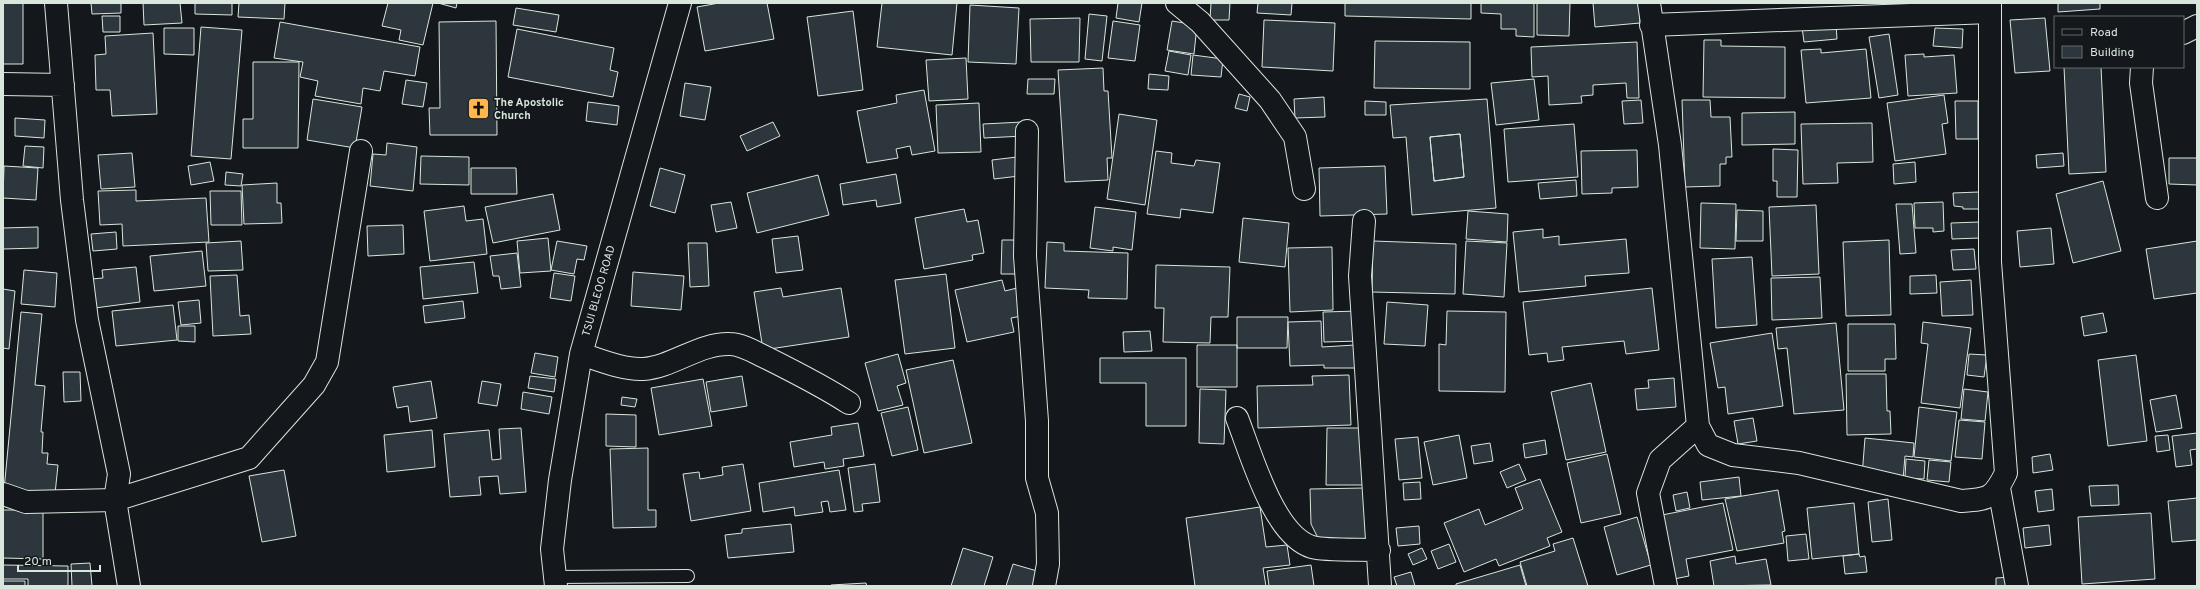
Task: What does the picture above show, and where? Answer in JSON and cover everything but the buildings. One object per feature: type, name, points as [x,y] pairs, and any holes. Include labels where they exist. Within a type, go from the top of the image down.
[{"type":"street","points":[[56,3],[72,200],[87,320],[119,474],[115,500],[129,586]]},
{"type":"street","name":"TSUI BLEOO ROAD","points":[[556,581],[552,550],[560,480],[581,354],[680,3]]},
{"type":"street","points":[[1177,3],[1200,22],[1270,100],[1295,137],[1304,189]]},
{"type":"street","points":[[1649,3],[1651,25],[1670,145],[1698,426],[1708,445],[1733,455],[1799,464],[1961,501],[1986,499],[1999,488],[2006,473],[1990,262],[1990,7],[1651,25]]},
{"type":"street","points":[[2184,32],[2197,26]]},
{"type":"street","points":[[2142,68],[2141,83],[2157,198]]},
{"type":"street","points":[[3,84],[63,85]]},
{"type":"street","points":[[1027,131],[1025,256],[1037,421],[1037,478],[1047,513],[1048,564],[1044,586]]},
{"type":"street","points":[[3,494],[26,502],[115,500],[249,458],[314,385],[327,362],[361,151]]},
{"type":"street","points":[[1364,221],[1360,276],[1379,550],[1380,586]]},
{"type":"street","points":[[581,354],[627,368],[642,369],[657,367],[714,345],[731,344],[746,348],[821,385],[849,404]]},
{"type":"street","points":[[1237,418],[1272,509],[1295,539],[1312,547],[1379,550]]},
{"type":"street","points":[[1666,586],[1648,493],[1660,460],[1698,426]]},
{"type":"street","points":[[1999,488],[2017,586]]},
{"type":"lane","points":[[556,581],[688,576]]},
{"type":"place","name":"The Apostolic Church","points":[[478,109]]}]
